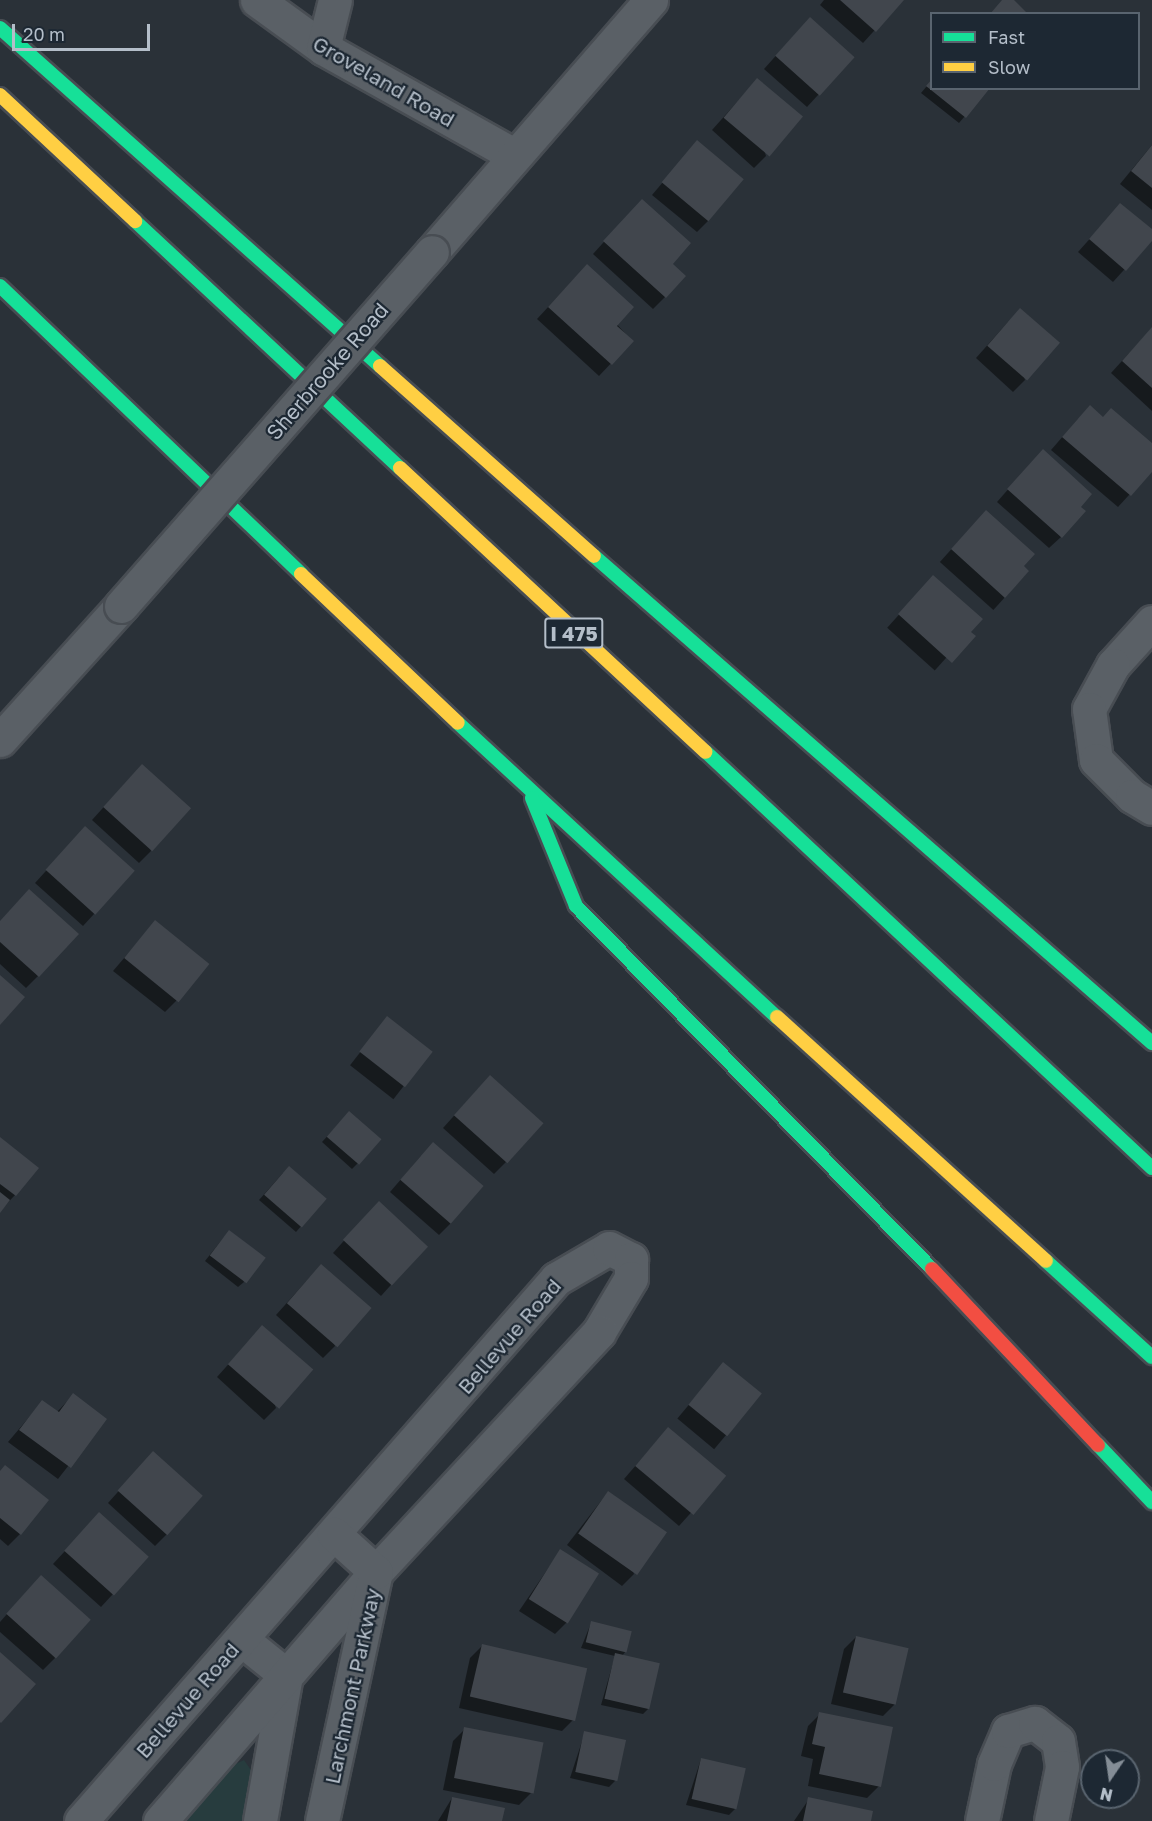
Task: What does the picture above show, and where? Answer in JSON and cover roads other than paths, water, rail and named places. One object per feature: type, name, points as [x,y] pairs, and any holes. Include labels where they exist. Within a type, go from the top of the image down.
[{"type":"highway","points":[[0,28],[812,750],[1152,1043]]},
{"type":"highway","name":"I 475","points":[[0,95],[1152,1168]]},
{"type":"highway","points":[[0,286],[529,791],[1152,1357]]},
{"type":"highway","points":[[529,791],[576,906],[818,1147],[1152,1502]]},
{"type":"street","name":"Groveland Road","points":[[257,0],[323,48],[514,155]]},
{"type":"street","points":[[323,48],[335,0]]},
{"type":"street","name":"Sherbrooke Road","points":[[0,740],[121,606],[651,0]]},
{"type":"street","points":[[1152,622],[1113,666],[1089,709],[1096,760],[1132,796],[1152,808]]},
{"type":"street","name":"Bellevue Road","points":[[81,1821],[556,1279],[609,1248],[631,1259],[631,1278],[598,1332],[376,1572],[160,1821]]},
{"type":"street","name":"Larchmont Parkway","points":[[322,1821],[376,1572],[334,1534]]},
{"type":"street","points":[[241,1639],[286,1675],[260,1821]]},
{"type":"street","points":[[982,1821],[994,1764],[1008,1731],[1035,1723],[1058,1741],[1062,1767],[1051,1821]]}]
